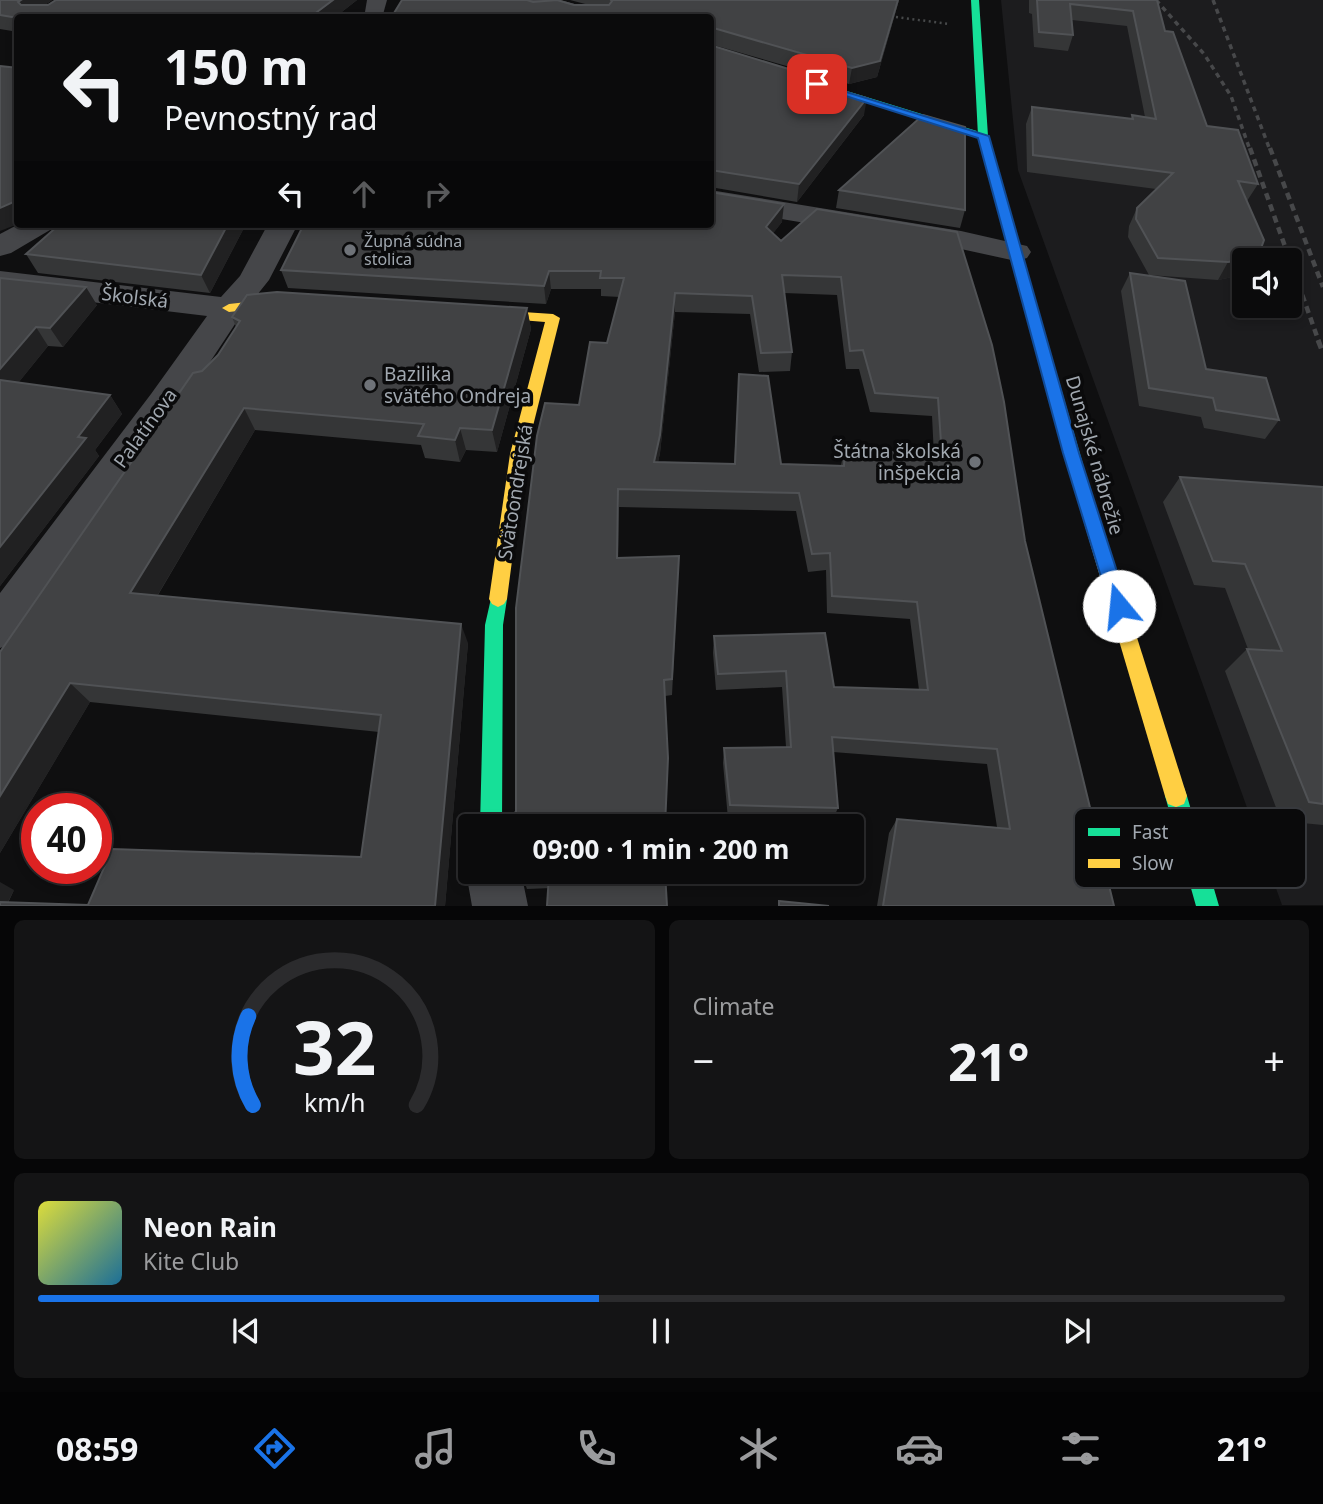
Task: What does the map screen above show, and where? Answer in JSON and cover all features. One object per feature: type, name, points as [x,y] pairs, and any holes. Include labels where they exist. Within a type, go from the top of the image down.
[{"type":"street","points":[[537,0],[588,14]]},
{"type":"street","name":"Dunajské nábrežie","points":[[975,0],[983,136],[1071,453],[1179,808]]},
{"type":"street","points":[[804,80],[983,136]]},
{"type":"street","points":[[714,199],[961,240],[1016,252]]},
{"type":"street","points":[[0,247],[33,228]]},
{"type":"street","name":"Palatínova","points":[[0,628],[229,308],[253,280],[281,228]]},
{"type":"street","name":"Školská","points":[[1,282],[229,308]]},
{"type":"street","points":[[229,308],[286,300],[313,302]]},
{"type":"street","name":"Svätoondrejská","points":[[460,312],[553,318],[518,454],[494,625],[492,814]]},
{"type":"street","points":[[497,884],[500,905]]},
{"type":"street","name":"Dunajské nábrežie","points":[[1203,888],[1208,905]]},
{"type":"path","points":[[896,17],[960,26]]},
{"type":"shaded area","points":[[1001,0],[1323,0],[1323,905],[1282,905],[1276,888],[1306,888],[1306,808],[1247,808],[1018,170]]},
{"type":"building","points":[[0,0],[21,0],[18,2],[21,5],[48,5],[56,0],[333,0],[314,14],[14,14],[14,17],[0,15]]},
{"type":"building","points":[[402,0],[557,0],[574,5],[609,5],[611,0],[898,0],[880,61],[852,68],[714,28],[714,14],[393,14]]},
{"type":"building","points":[[1037,0],[1157,0],[1165,31],[1173,32],[1207,126],[1238,130],[1258,184],[1238,181],[1264,240],[1261,248],[1232,248],[1232,261],[1228,262],[1158,258],[1136,219],[1137,208],[1173,173],[1033,155],[1032,107],[1133,119],[1132,115],[1156,119],[1133,11],[1070,4],[1073,35],[1039,32]]},
{"type":"building","points":[[714,46],[815,77],[804,80],[867,98],[799,184],[714,171]]},
{"type":"building","points":[[0,66],[14,68],[14,202],[0,208]]},
{"type":"building","points":[[923,115],[965,127],[965,210],[839,190]]},
{"type":"building","points":[[714,193],[784,204],[766,227],[781,241],[817,209],[957,232],[992,345],[1004,402],[1025,541],[1090,808],[1074,808],[1074,888],[1110,888],[1114,906],[883,906],[897,819],[1010,829],[997,749],[832,737],[838,808],[730,805],[724,748],[791,747],[786,671],[718,674],[714,636],[825,633],[834,687],[928,690],[917,602],[832,596],[830,553],[812,554],[799,493],[618,489],[617,558],[679,556],[672,679],[664,680],[668,758],[666,814],[512,814],[516,812],[516,608],[537,436],[545,403],[579,405],[590,342],[607,343],[624,278],[600,278],[601,271],[549,271],[544,286],[281,270],[302,228],[714,228]],"holes":[[[782,275],[841,277],[850,351],[863,350],[875,393],[938,398],[942,457],[845,447],[844,466],[781,464],[768,376],[739,374],[735,464],[654,462],[660,435],[675,293],[752,296],[761,353],[792,352]]]},
{"type":"building","points":[[55,228],[226,228],[201,275],[26,254]]},
{"type":"building","points":[[1130,273],[1185,281],[1206,369],[1266,378],[1279,420],[1216,410],[1213,398],[1149,388]]},
{"type":"building","points":[[0,278],[86,287],[50,328],[36,327],[0,369]]},
{"type":"building","points":[[277,292],[527,308],[492,430],[460,428],[455,440],[418,436],[424,424],[244,408],[130,593],[461,624],[435,906],[0,906],[0,902],[88,905],[97,884],[112,884],[112,849],[361,857],[381,715],[70,683],[0,796],[0,652],[193,373],[202,371],[218,355],[240,321],[232,317],[247,295]]},
{"type":"building","points":[[0,380],[110,395],[78,437],[86,438],[0,547]]},
{"type":"building","points":[[1180,477],[1323,487],[1323,804],[1309,802],[1247,649],[1282,651],[1245,564],[1213,561]]},
{"type":"building","points":[[548,884],[666,884],[667,906],[547,906]]},
{"type":"building","points":[[779,901],[829,906],[779,906]]},
{"type":"railway","points":[[1156,0],[1204,54],[1231,96],[1250,150]]},
{"type":"railway","points":[[1213,0],[1270,150]]},
{"type":"railway","points":[[1250,148],[1319,342]]},
{"type":"railway","points":[[1270,148],[1323,287]]},
{"type":"railway","points":[[1318,340],[1323,353]]},
{"type":"traffic: fast","points":[[975,0],[983,136],[1083,492]]},
{"type":"traffic: fast","points":[[818,85],[972,131]]},
{"type":"traffic: fast","points":[[491,814],[494,625],[498,599]]},
{"type":"traffic: fast","points":[[1176,796],[1179,808]]},
{"type":"traffic: fast","points":[[1203,888],[1208,906]]},
{"type":"traffic: slow","points":[[229,308],[292,301]]},
{"type":"traffic: slow","points":[[478,313],[553,318],[518,454],[498,599]]},
{"type":"traffic: slow","points":[[1083,492],[1176,796]]},
{"type":"place","name":"Župná súdna stolica","points":[[350,250]]},
{"type":"place","name":"Bazilika svätého Ondreja","points":[[370,385]]},
{"type":"place","name":"Štátna školská inšpekcia","points":[[975,462]]},
{"type":"route","points":[[817,84],[983,136],[1071,453],[1119,606]]}]
